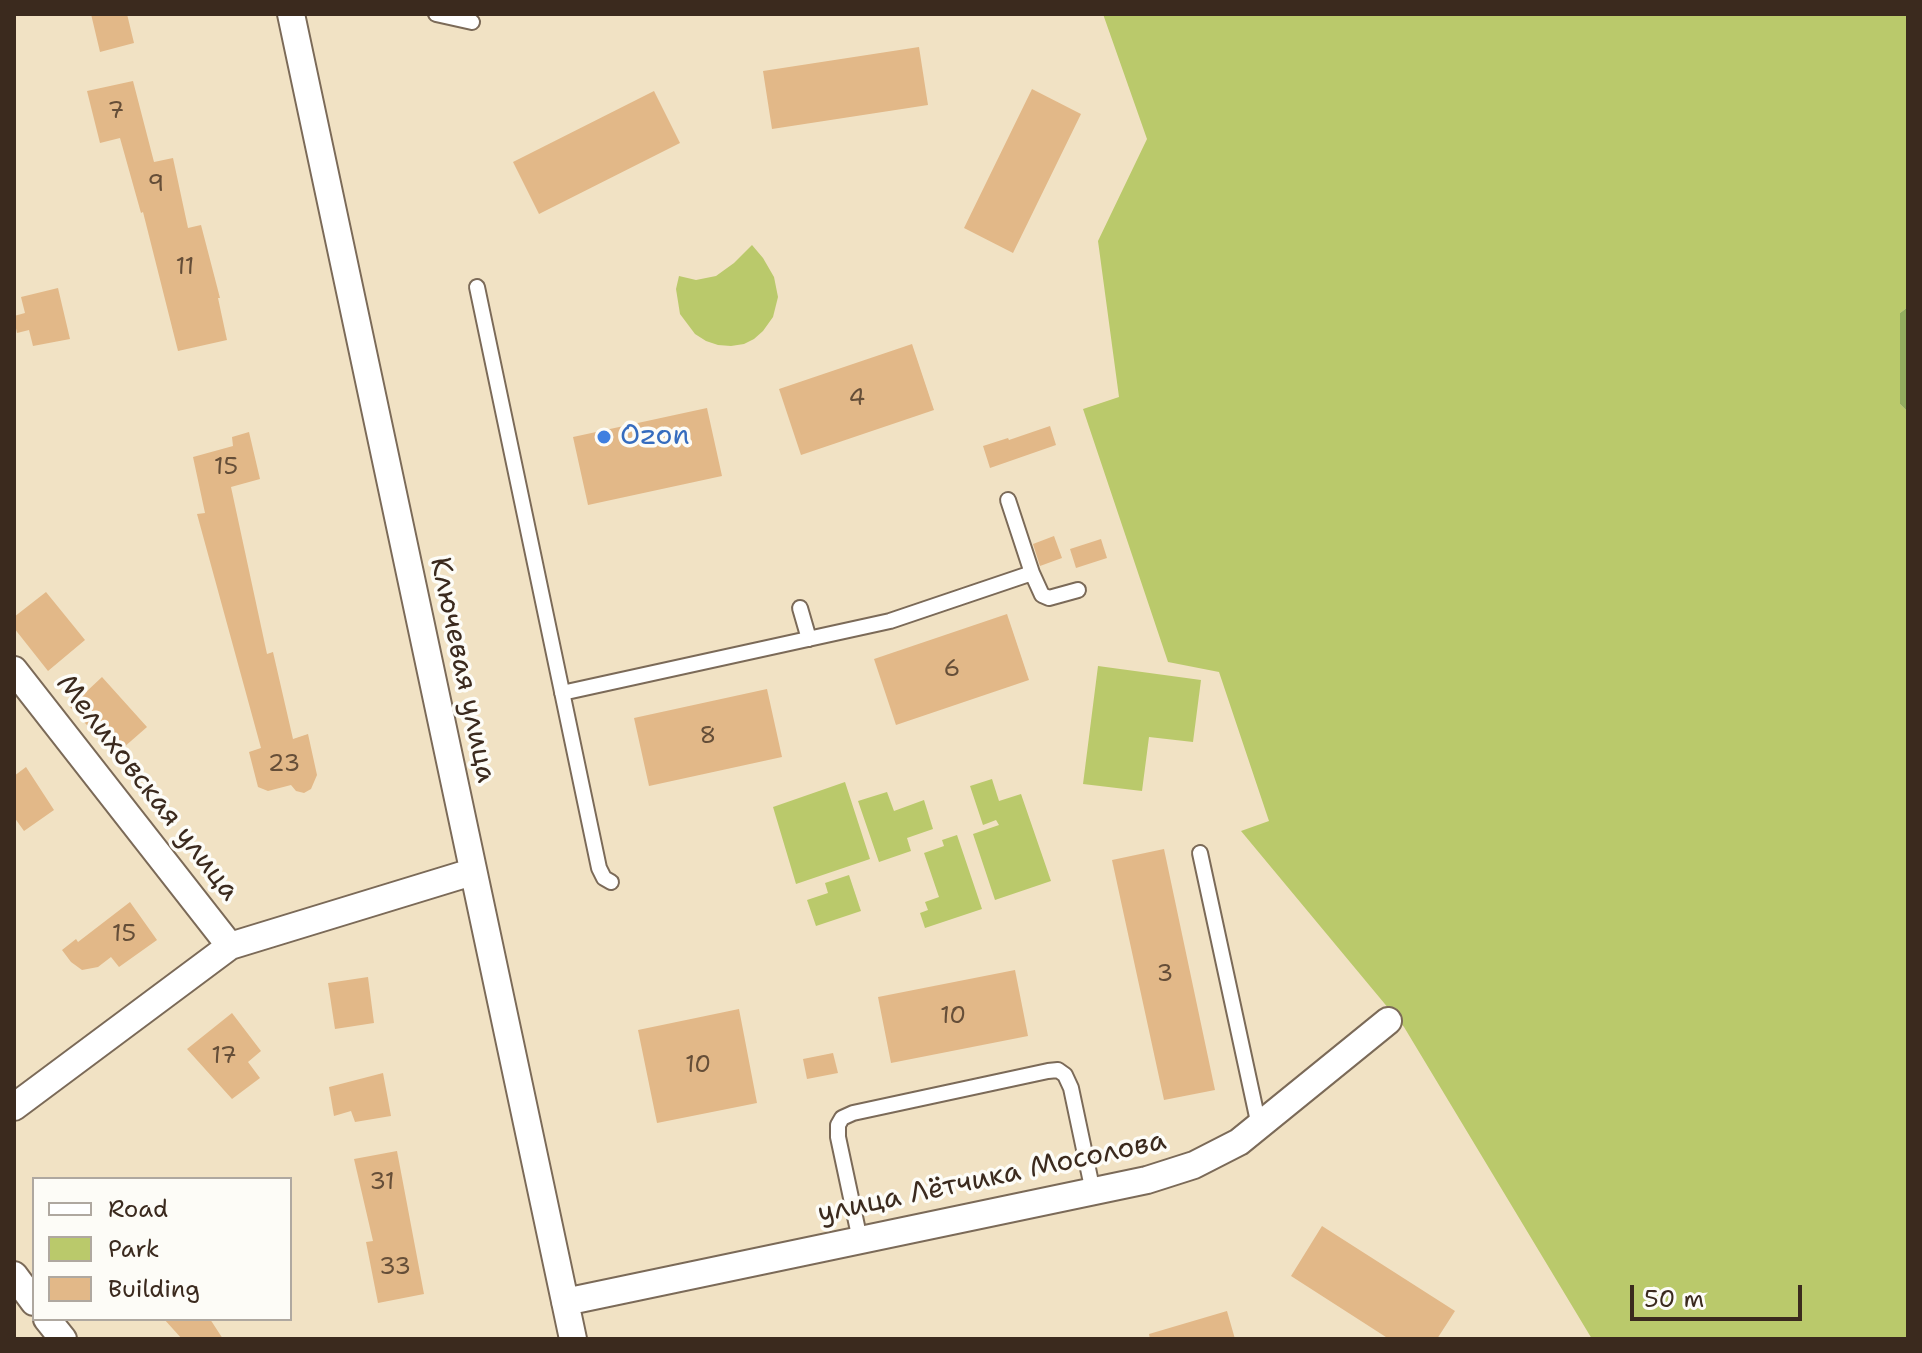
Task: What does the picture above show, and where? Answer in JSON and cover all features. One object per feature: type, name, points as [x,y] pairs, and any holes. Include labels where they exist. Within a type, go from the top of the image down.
[{"type":"street","name":"Ключевая улица","points":[[291,14],[573,1339]]},
{"type":"street","name":"Мелиховская улица","points":[[14,670],[230,946]]},
{"type":"street","points":[[14,1107],[230,946],[472,872]]},
{"type":"street","name":"улица Лётчика Мосолова","points":[[565,1302],[1093,1192],[1194,1165],[1239,1142],[1388,1021]]},
{"type":"street","points":[[49,1321],[63,1339]]},
{"type":"lane","points":[[436,14],[472,22]]},
{"type":"lane","points":[[477,287],[599,868],[604,878],[611,882]]},
{"type":"lane","points":[[1008,500],[1042,595],[1049,598],[1078,590]]},
{"type":"lane","points":[[562,693],[890,621],[1032,573]]},
{"type":"lane","points":[[800,608],[809,639]]},
{"type":"lane","points":[[1200,853],[1259,1126]]},
{"type":"lane","points":[[860,1240],[838,1137],[838,1125],[842,1118],[1048,1071],[1058,1070],[1065,1075],[1071,1088],[1093,1192]]},
{"type":"green space","points":[[1103,14],[1908,14],[1908,307],[1900,313],[1900,404],[1908,412],[1908,1339],[1592,1339],[1404,1027],[1241,831],[1269,821],[1219,672],[1168,662],[1083,409],[1119,397],[1098,241],[1147,139]]},
{"type":"green space","points":[[752,245],[774,277],[778,297],[773,317],[763,331],[744,344],[718,345],[706,341],[695,334],[680,314],[676,289],[679,276],[696,280],[716,276]]},
{"type":"green space","points":[[1908,307],[1908,412],[1900,404],[1900,313]]},
{"type":"green space","points":[[1098,666],[1201,680],[1193,742],[1149,737],[1142,791],[1083,784]]},
{"type":"green space","points":[[992,779],[999,801],[1021,794],[1051,881],[995,900],[973,834],[999,825],[996,820],[983,825],[970,786]]},
{"type":"green space","points":[[845,782],[870,859],[796,884],[773,807]]},
{"type":"green space","points":[[887,792],[894,811],[924,800],[933,829],[907,838],[911,851],[879,862],[858,801]]},
{"type":"green space","points":[[957,835],[982,909],[925,928],[920,913],[928,910],[925,902],[939,897],[924,853],[944,846],[942,840]]},
{"type":"green space","points":[[849,875],[861,911],[816,926],[807,900],[828,893],[825,883]]},
{"type":"building","points":[[91,14],[127,14],[134,43],[100,52]]},
{"type":"building","points":[[919,47],[928,105],[772,129],[763,71]]},
{"type":"building","points":[[133,81],[154,162],[173,158],[188,228],[201,225],[220,298],[227,340],[178,351],[143,212],[120,138],[100,143],[87,91]]},
{"type":"building","points":[[1032,89],[1081,114],[1013,253],[964,228]]},
{"type":"building","points":[[654,91],[680,143],[539,214],[513,162]]},
{"type":"building","points":[[58,288],[70,339],[33,346],[29,330],[17,333],[14,316],[25,313],[21,297]]},
{"type":"building","points":[[912,344],[934,410],[801,455],[779,389]]},
{"type":"building","points":[[707,408],[722,476],[588,505],[573,437]]},
{"type":"building","points":[[1050,426],[1056,445],[990,468],[983,446]]},
{"type":"building","points":[[249,432],[260,479],[231,487],[267,654],[273,652],[293,739],[308,734],[317,775],[311,789],[304,793],[296,791],[291,785],[268,791],[258,787],[249,752],[261,748],[197,514],[205,513],[193,457],[233,446],[232,437]]},
{"type":"building","points":[[1054,536],[1062,558],[1040,566],[1033,544]]},
{"type":"building","points":[[1101,539],[1107,558],[1076,568],[1070,549]]},
{"type":"building","points":[[46,592],[85,640],[48,671],[14,628],[14,617]]},
{"type":"building","points":[[1007,614],[1029,680],[896,725],[874,659]]},
{"type":"building","points":[[102,677],[147,727],[115,755],[70,707]]},
{"type":"building","points":[[767,689],[782,757],[649,786],[634,718]]},
{"type":"building","points":[[26,767],[54,810],[24,831],[14,817],[14,776]]},
{"type":"building","points":[[1164,849],[1215,1090],[1164,1100],[1112,860]]},
{"type":"building","points":[[130,902],[157,940],[119,967],[111,957],[98,967],[82,970],[71,962],[62,950],[76,939],[78,942]]},
{"type":"building","points":[[1015,970],[1028,1036],[891,1063],[878,997]]},
{"type":"building","points":[[368,977],[374,1023],[335,1029],[328,983]]},
{"type":"building","points":[[739,1009],[757,1103],[657,1123],[638,1030]]},
{"type":"building","points":[[232,1013],[261,1051],[248,1062],[260,1078],[232,1099],[187,1049]]},
{"type":"building","points":[[833,1053],[838,1073],[807,1079],[803,1059]]},
{"type":"building","points":[[383,1073],[391,1116],[355,1122],[351,1111],[334,1116],[329,1087]]},
{"type":"building","points":[[397,1151],[424,1294],[378,1303],[366,1242],[373,1241],[354,1159]]},
{"type":"building","points":[[1322,1226],[1455,1311],[1437,1339],[1389,1339],[1291,1276]]},
{"type":"building","points":[[1227,1311],[1235,1339],[1150,1339],[1149,1334]]},
{"type":"building","points":[[166,1321],[211,1321],[223,1339],[182,1339]]},
{"type":"place","name":"Ozon","points":[[604,437]]}]
